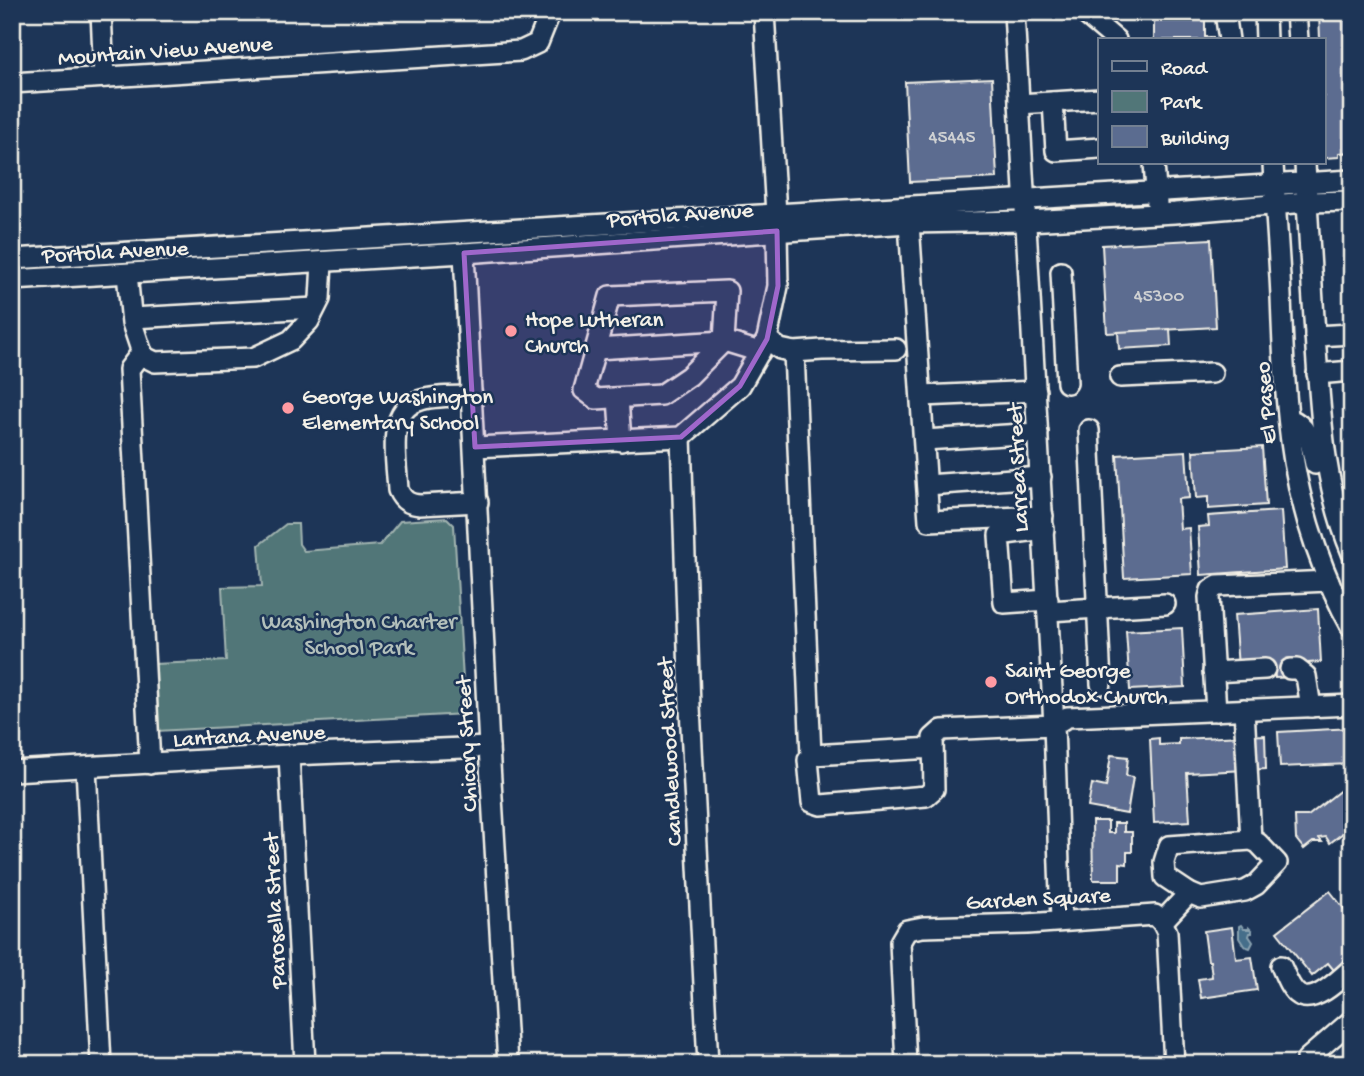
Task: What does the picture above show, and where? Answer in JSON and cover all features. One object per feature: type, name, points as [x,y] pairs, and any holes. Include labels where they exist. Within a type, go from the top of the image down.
[{"type":"street","points":[[101,12],[104,77]]},
{"type":"street","name":"Mountain View Avenue","points":[[12,83],[521,51],[538,43],[548,18],[547,12]]},
{"type":"street","points":[[475,447],[681,437],[740,386],[763,346],[778,286],[777,223],[764,12]]},
{"type":"street","name":"Larrea Street","points":[[1014,12],[1048,606],[1061,921]]},
{"type":"street","points":[[1083,12],[1114,38]]},
{"type":"street","points":[[1225,12],[1228,38]]},
{"type":"street","points":[[1265,12],[1266,38]]},
{"type":"street","points":[[1296,12],[1298,38]]},
{"type":"street","points":[[1019,104],[1098,99]]},
{"type":"street","points":[[1053,102],[1056,151],[1098,148]]},
{"type":"street","points":[[1154,164],[1156,192],[1162,213]]},
{"type":"street","name":"El Paseo","points":[[1273,164],[1278,197],[1279,258],[1294,462],[1301,496],[1329,581],[1352,628]]},
{"type":"street","points":[[1303,164],[1320,417],[1330,488]]},
{"type":"street","name":"Portola Avenue","points":[[12,259],[777,223],[1027,221],[1162,213],[1278,197],[1352,180]]},
{"type":"street","points":[[1304,190],[1352,189]]},
{"type":"street","name":"Portola Avenue","points":[[1304,190],[1352,201]]},
{"type":"street","name":"Portola Avenue","points":[[12,280],[464,253],[1026,199],[1156,192],[1278,197]]},
{"type":"street","points":[[909,223],[929,521],[1043,523]]},
{"type":"street","name":"Chicory Street","points":[[464,253],[508,1064]]},
{"type":"street","points":[[127,274],[132,318],[143,356],[155,362],[253,358],[291,340],[309,321],[320,299],[322,262]]},
{"type":"street","points":[[1066,272],[1072,383]]},
{"type":"street","points":[[727,291],[724,341],[689,376],[661,395],[596,399],[584,390],[610,296],[727,291]]},
{"type":"street","points":[[132,318],[315,308]]},
{"type":"street","points":[[1315,336],[1352,334]]},
{"type":"street","points":[[596,349],[724,341],[794,352],[896,349]]},
{"type":"street","points":[[142,352],[129,369],[150,764]]},
{"type":"street","points":[[794,352],[810,756],[808,760],[812,802],[821,805],[926,796],[934,789],[933,738],[942,730],[1054,725],[1067,717],[1352,705]]},
{"type":"street","points":[[1317,374],[1352,371]]},
{"type":"street","points":[[1120,377],[1212,373]]},
{"type":"street","points":[[922,396],[1036,391]]},
{"type":"street","points":[[473,396],[416,401],[408,406],[397,421],[395,431],[398,490],[406,502],[420,505],[478,502]]},
{"type":"street","points":[[618,398],[621,441]]},
{"type":"street","points":[[1289,419],[1297,421],[1307,433],[1316,468],[1345,517],[1352,553]]},
{"type":"street","points":[[1089,430],[1101,684]]},
{"type":"street","points":[[924,440],[1038,433]]},
{"type":"street","name":"Candlewood Street","points":[[681,437],[690,708],[708,1064]]},
{"type":"street","points":[[926,485],[1041,477]]},
{"type":"street","points":[[1043,523],[999,535],[1004,603],[1097,608],[1165,604]]},
{"type":"street","points":[[1216,711],[1209,597],[1211,590],[1218,586],[1329,581]]},
{"type":"street","points":[[1213,672],[1265,669]]},
{"type":"street","points":[[1290,669],[1297,669],[1306,676],[1311,707]]},
{"type":"street","points":[[1244,709],[1251,840]]},
{"type":"street","name":"Lantana Avenue","points":[[12,771],[489,747]]},
{"type":"street","points":[[810,756],[933,748]]},
{"type":"street","name":"Parosella Street","points":[[289,755],[305,1064]]},
{"type":"street","points":[[86,767],[102,1064]]},
{"type":"street","points":[[1251,840],[1277,863],[1256,885],[1245,891],[1201,898],[1165,877],[1164,862],[1169,846],[1251,840]]},
{"type":"street","points":[[1174,1064],[1167,932],[1162,922],[1189,893]]},
{"type":"street","name":"Garden Square","points":[[906,1064],[900,942],[907,930],[1155,915],[1162,922]]},
{"type":"street","points":[[1281,966],[1299,996],[1307,997],[1327,989],[1352,968]]},
{"type":"street","points":[[1307,1064],[1307,1059],[1352,1020]]},
{"type":"highlighted area","points":[[777,231],[778,286],[767,339],[740,386],[681,437],[475,447],[464,253]]},
{"type":"green space","name":"Washington Charter School Park","points":[[447,518],[454,525],[465,714],[157,731],[153,664],[226,661],[222,587],[262,586],[259,545],[286,524],[298,524],[299,544],[304,551],[380,545],[400,521]]},
{"type":"water","points":[[1241,925],[1252,931],[1249,936],[1253,942],[1250,948],[1244,946],[1239,938]]},
{"type":"building","points":[[1154,12],[1205,12],[1205,37],[1213,37],[1213,38],[1154,38]]},
{"type":"building","points":[[1319,12],[1352,12],[1352,152],[1339,153],[1339,157],[1326,158],[1326,38],[1320,38]]},
{"type":"building","points":[[992,78],[997,178],[910,182],[905,82]]},
{"type":"building","points":[[1211,239],[1216,327],[1107,333],[1102,245]]},
{"type":"building","points":[[1170,329],[1171,346],[1119,349],[1118,332]]},
{"type":"building","points":[[1262,447],[1266,505],[1208,509],[1208,497],[1196,498],[1193,451]]},
{"type":"building","points":[[1186,451],[1189,498],[1178,499],[1180,529],[1189,528],[1192,574],[1124,578],[1117,455]]},
{"type":"building","points":[[1281,511],[1285,569],[1201,575],[1198,527],[1209,526],[1208,516]]},
{"type":"building","points":[[1318,609],[1321,662],[1295,664],[1296,677],[1275,678],[1274,665],[1238,667],[1234,615]]},
{"type":"building","points":[[1182,628],[1185,687],[1130,690],[1126,631]]},
{"type":"building","points":[[1352,728],[1352,767],[1350,764],[1280,767],[1278,732]]},
{"type":"building","points":[[1265,735],[1266,769],[1187,773],[1190,821],[1154,823],[1150,739],[1159,738],[1159,745],[1179,744],[1179,739]]},
{"type":"building","points":[[1111,755],[1128,757],[1126,776],[1133,777],[1127,814],[1088,807],[1092,784],[1106,787]]},
{"type":"building","points":[[1352,781],[1352,826],[1330,843],[1326,837],[1319,838],[1322,842],[1313,842],[1304,849],[1296,839],[1295,816],[1308,816]]},
{"type":"building","points":[[1092,821],[1108,821],[1108,833],[1114,833],[1114,823],[1124,823],[1124,832],[1132,832],[1132,852],[1127,852],[1127,864],[1120,863],[1120,880],[1093,880]]},
{"type":"building","points":[[1330,891],[1352,919],[1352,964],[1338,975],[1328,963],[1312,976],[1277,932]]},
{"type":"building","points":[[1232,927],[1236,959],[1252,957],[1257,990],[1201,998],[1198,979],[1212,977],[1204,931]]},
{"type":"place","name":"Hope Lutheran Church","points":[[511,331]]},
{"type":"place","name":"George Washington Elementary School","points":[[288,408]]},
{"type":"place","name":"Saint George Orthodox Church","points":[[991,682]]}]
